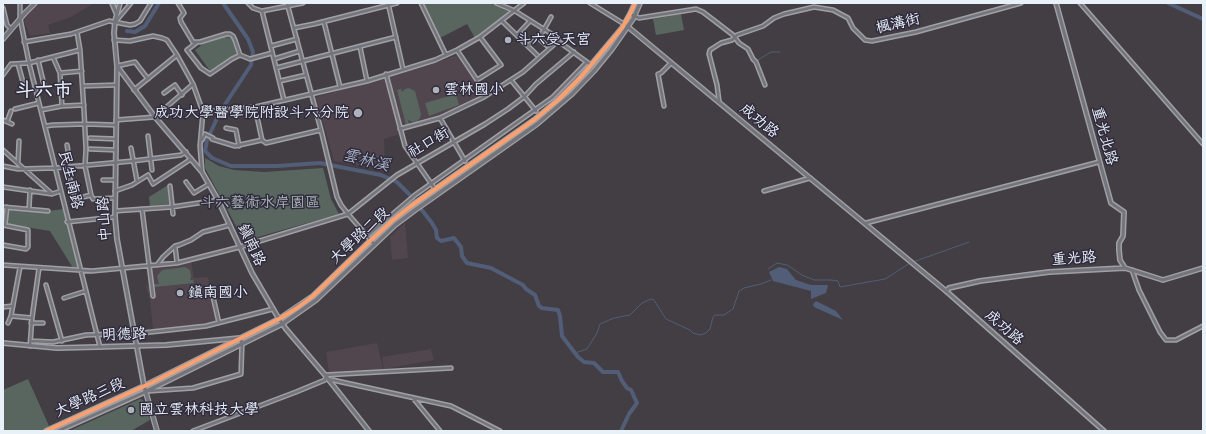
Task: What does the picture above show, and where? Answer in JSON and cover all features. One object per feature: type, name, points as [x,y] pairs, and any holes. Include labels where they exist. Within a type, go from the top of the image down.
[{"type":"main road","points":[[3,39],[20,18],[35,3]]},
{"type":"main road","points":[[626,25],[635,3]]},
{"type":"main road","points":[[626,25],[635,16],[640,3]]},
{"type":"main road","name":"大學路二段","points":[[144,386],[279,319],[313,296],[371,240],[411,206],[534,120],[548,108],[580,78],[626,25]]},
{"type":"main road","name":"大學路二段","points":[[145,392],[282,324],[316,300],[374,244],[415,210],[552,112],[594,71],[626,25]]},
{"type":"main road","points":[[548,108],[552,112]]},
{"type":"main road","points":[[459,173],[462,177]]},
{"type":"main road","points":[[313,296],[316,300]]},
{"type":"main road","name":"中山路","points":[[144,386],[157,431]]},
{"type":"street","name":"民生南路","points":[[20,3],[20,18],[24,42],[100,347]]},
{"type":"street","points":[[112,3],[117,15]]},
{"type":"street","name":"中山路","points":[[120,3],[115,22],[114,40],[117,66],[115,217],[117,240],[144,386]]},
{"type":"street","points":[[115,22],[131,3]]},
{"type":"street","points":[[24,42],[77,32],[109,21],[130,25],[135,24],[140,21],[151,3]]},
{"type":"street","points":[[178,3],[184,11],[180,18],[181,22],[192,40],[196,43]]},
{"type":"street","points":[[287,3],[329,161],[337,197],[348,214],[374,244]]},
{"type":"street","points":[[249,4],[258,11],[262,12],[303,3]]},
{"type":"street","points":[[294,28],[324,22],[388,4],[397,3]]},
{"type":"street","points":[[421,3],[446,55]]},
{"type":"street","points":[[497,3],[515,11],[544,29],[591,65]]},
{"type":"street","points":[[203,112],[255,107],[367,81],[446,55],[480,37],[524,3]]},
{"type":"street","name":"成功路","points":[[590,3],[626,25],[866,223],[946,291],[1104,431]]},
{"type":"street","name":"楓溝街","points":[[719,101],[710,50],[722,43],[729,42],[737,35],[763,26],[774,18],[784,14],[814,7],[836,11],[848,18],[853,28],[865,40],[872,41],[916,32],[1021,3]]},
{"type":"street","name":"重光北路","points":[[1056,3],[1111,203],[1124,212],[1123,236],[1119,243],[1120,260],[1124,268]]},
{"type":"street","points":[[1080,3],[1203,144]]},
{"type":"street","points":[[388,4],[403,69]]},
{"type":"street","points":[[3,8],[7,25],[11,29]]},
{"type":"street","points":[[630,14],[639,18],[696,9],[703,12],[748,49],[756,62],[765,85]]},
{"type":"street","points":[[262,12],[284,100]]},
{"type":"street","points":[[528,46],[544,29],[551,17]]},
{"type":"street","points":[[502,21],[537,55]]},
{"type":"street","points":[[517,35],[530,21]]},
{"type":"street","points":[[324,22],[340,87]]},
{"type":"street","points":[[77,32],[83,86],[86,149],[85,166],[91,195],[93,199],[115,198]]},
{"type":"street","points":[[240,55],[235,40],[230,34],[196,43],[187,50],[201,68],[210,74],[240,55],[251,58],[272,53]]},
{"type":"street","points":[[114,40],[143,40],[152,36],[167,40],[193,84],[203,112],[200,146],[202,172]]},
{"type":"street","points":[[276,68],[396,37]]},
{"type":"street","points":[[457,50],[477,80],[502,64],[480,37]]},
{"type":"street","points":[[537,37],[546,45]]},
{"type":"street","points":[[271,46],[297,39]]},
{"type":"street","points":[[400,129],[440,118],[484,97],[523,72],[558,39]]},
{"type":"street","points":[[360,47],[367,81]]},
{"type":"street","points":[[3,75],[11,64],[29,63],[80,50]]},
{"type":"street","points":[[274,58],[300,52]]},
{"type":"street","name":"社口街","points":[[3,265],[81,271],[105,271],[177,262],[240,247],[348,214],[397,175],[485,124],[524,97],[536,84],[574,52]]},
{"type":"street","points":[[134,90],[177,55]]},
{"type":"street","points":[[53,57],[60,73],[62,106]]},
{"type":"street","points":[[38,60],[44,85]]},
{"type":"street","points":[[117,66],[135,62],[148,79]]},
{"type":"street","name":"大學路二段","points":[[367,236],[415,195],[465,161],[553,97],[587,62]]},
{"type":"street","points":[[664,106],[658,74],[671,63]]},
{"type":"street","points":[[18,64],[24,86]]},
{"type":"street","name":"鎮南路","points":[[117,66],[155,117],[202,172],[218,200],[252,273],[282,324],[369,431]]},
{"type":"street","points":[[60,73],[82,71]]},
{"type":"street","points":[[386,74],[405,146],[435,190]]},
{"type":"street","points":[[280,81],[306,75]]},
{"type":"street","points":[[511,80],[536,110]]},
{"type":"street","points":[[116,120],[155,117],[193,84]]},
{"type":"street","points":[[83,86],[116,85]]},
{"type":"street","points":[[164,94],[175,85],[182,95]]},
{"type":"street","points":[[8,122],[13,110],[39,103]]},
{"type":"street","points":[[41,110],[62,106],[84,105]]},
{"type":"street","points":[[255,107],[262,140]]},
{"type":"street","points":[[440,118],[465,161]]},
{"type":"street","points":[[3,120],[12,124]]},
{"type":"street","points":[[45,126],[84,124],[117,125]]},
{"type":"street","points":[[226,128],[236,130],[239,146]]},
{"type":"street","points":[[201,141],[206,135],[213,138],[212,139],[239,146],[262,140],[266,143],[321,130]]},
{"type":"street","points":[[148,136],[152,170]]},
{"type":"street","points":[[90,138],[116,140]]},
{"type":"street","points":[[18,163],[19,140]]},
{"type":"street","points":[[67,145],[69,158],[66,158],[67,167],[75,199],[91,195]]},
{"type":"street","points":[[131,148],[137,181]]},
{"type":"street","points":[[90,149],[116,150]]},
{"type":"street","points":[[3,150],[52,194]]},
{"type":"street","points":[[3,166],[24,169],[85,166],[180,155],[186,152]]},
{"type":"street","points":[[115,191],[132,185],[148,175],[153,184],[192,159]]},
{"type":"street","points":[[866,223],[1099,162]]},
{"type":"street","points":[[764,191],[810,178]]},
{"type":"street","points":[[103,180],[115,180]]},
{"type":"street","points":[[186,182],[194,193],[209,184]]},
{"type":"street","points":[[170,186],[173,214]]},
{"type":"street","points":[[3,187],[52,194],[61,191]]},
{"type":"street","points":[[29,209],[30,190]]},
{"type":"street","points":[[115,211],[218,200]]},
{"type":"street","points":[[3,245],[24,249],[28,247],[28,230],[4,225],[5,207],[48,211]]},
{"type":"street","points":[[142,209],[148,266],[153,286],[153,296]]},
{"type":"street","points":[[68,222],[115,217]]},
{"type":"street","points":[[156,265],[163,256],[175,246],[191,240],[203,232],[230,225]]},
{"type":"street","points":[[175,246],[177,262]]},
{"type":"street","points":[[8,323],[11,316],[20,266]]},
{"type":"street","points":[[30,346],[31,323],[39,268]]},
{"type":"street","name":"重光路","points":[[946,291],[949,288],[972,283],[1049,272],[1124,268],[1163,280],[1203,268]]},
{"type":"street","points":[[1132,270],[1139,290],[1160,332],[1166,340],[1176,340],[1203,326]]},
{"type":"street","points":[[46,285],[62,341]]},
{"type":"street","points":[[211,288],[220,323]]},
{"type":"street","points":[[64,298],[86,291]]},
{"type":"street","points":[[3,307],[13,306]]},
{"type":"street","points":[[31,341],[53,342],[86,335],[134,333],[220,323],[273,309]]},
{"type":"street","points":[[11,316],[32,318]]},
{"type":"street","points":[[31,323],[43,323]]},
{"type":"street","points":[[145,392],[192,388],[241,374],[242,343],[240,338]]},
{"type":"street","name":"明德路","points":[[3,343],[57,348],[137,346],[240,338]]},
{"type":"street","points":[[193,431],[296,392],[325,380],[326,377],[451,368]]},
{"type":"street","points":[[326,377],[451,406],[500,431]]},
{"type":"street","name":"大學路三段","points":[[46,431],[144,386]]},
{"type":"street","name":"大學路三段","points":[[58,431],[145,392]]},
{"type":"street","points":[[413,398],[440,431]]},
{"type":"shaded area","points":[[38,3],[94,3],[71,17],[48,25],[50,33],[30,36],[24,21],[30,11]]},
{"type":"shaded area","name":"雲林國小","points":[[457,55],[484,95],[436,117],[401,127],[387,77],[430,65]]},
{"type":"shaded area","name":"成功大學醫學院附設斗六分院","points":[[383,77],[386,80],[400,134],[384,139],[385,168],[380,169],[378,162],[362,166],[334,161],[316,97]]},
{"type":"shaded area","points":[[405,223],[408,258],[392,260],[390,237]]},
{"type":"shaded area","name":"鎮南國小","points":[[191,261],[194,278],[208,277],[218,321],[153,330],[150,300],[146,286],[153,284],[151,269]]},
{"type":"shaded area","points":[[377,343],[383,369],[329,372],[326,352]]},
{"type":"shaded area","points":[[431,349],[434,360],[384,369],[382,357]]},
{"type":"green space","points":[[422,3],[489,3],[512,13],[475,38],[467,24],[440,38]]},
{"type":"green space","points":[[681,14],[684,30],[656,35],[653,19]]},
{"type":"green space","points":[[225,37],[232,38],[237,53],[210,71],[195,50],[203,44]]},
{"type":"green space","points":[[409,88],[415,91],[421,114],[417,121],[413,122],[408,120],[409,124],[406,125],[397,90],[401,89],[402,92]]},
{"type":"green space","points":[[456,94],[459,105],[429,116],[425,103]]},
{"type":"green space","name":"斗六藝術水岸園區","points":[[205,158],[219,166],[234,170],[264,172],[323,168],[331,199],[339,214],[244,241],[205,168]]},
{"type":"green space","points":[[168,185],[169,204],[150,206],[149,197]]},
{"type":"green space","points":[[9,208],[48,211],[64,209],[79,268],[73,268],[50,231],[7,224]]},
{"type":"green space","points":[[185,267],[190,270],[190,280],[193,280],[194,283],[154,287],[154,284],[159,284],[157,276],[162,270]]},
{"type":"green space","points":[[28,379],[49,426],[59,422],[40,431],[3,431],[3,390]]},
{"type":"green space","name":"國立雲林科技大學","points":[[140,399],[143,400],[150,420],[131,431],[69,431]]},
{"type":"water","points":[[779,267],[787,269],[796,280],[811,285],[828,285],[826,293],[811,299],[811,291],[773,281],[769,272]]},
{"type":"water","points":[[816,301],[836,311],[843,320],[814,307],[813,304]]},
{"type":"waterway","name":"雲林溪","points":[[127,31],[135,32],[145,26],[159,3]]},
{"type":"waterway","name":"雲林溪","points":[[223,3],[248,39],[253,52],[251,65],[220,112],[207,140],[205,151],[212,158],[231,166],[277,166],[320,163],[381,175],[397,182],[410,195],[432,223],[436,230],[437,238],[441,241],[454,238],[461,247],[462,256],[467,263],[491,268],[523,285],[535,295],[539,306],[542,308],[558,310],[562,336],[578,357],[584,362],[594,363],[603,372],[618,372],[627,388],[631,390],[637,403],[629,414],[621,431]]},
{"type":"waterway","points":[[1168,3],[1203,19]]},
{"type":"waterway","points":[[756,60],[771,52],[780,52]]},
{"type":"waterway","points":[[913,262],[969,242]]},
{"type":"waterway","points":[[768,269],[777,263],[787,265],[802,275],[814,280],[838,281],[840,287],[885,279],[910,263]]},
{"type":"waterway","points":[[575,353],[587,349],[597,333],[600,324],[614,318],[630,315],[642,303],[651,299],[654,300],[666,319],[690,330],[693,333],[700,335],[706,333],[710,329],[713,317],[715,315],[724,315],[733,309],[739,291],[744,288],[771,280]]},
{"type":"cycle path","points":[[46,431],[151,383],[279,319],[297,308],[313,296],[393,220],[534,120],[558,100],[580,78],[622,28],[635,3]]},
{"type":"place","name":"斗六受天宮","points":[[508,40]]},
{"type":"place","name":"雲林國小","points":[[436,90]]},
{"type":"place","name":"成功大學醫學院附設斗六分院","points":[[358,113]]},
{"type":"place","name":"鎮南國小","points":[[180,293]]},
{"type":"place","name":"國立雲林科技大學","points":[[131,410]]},
{"type":"district","name":"斗六市","points":[[44,91]]}]
